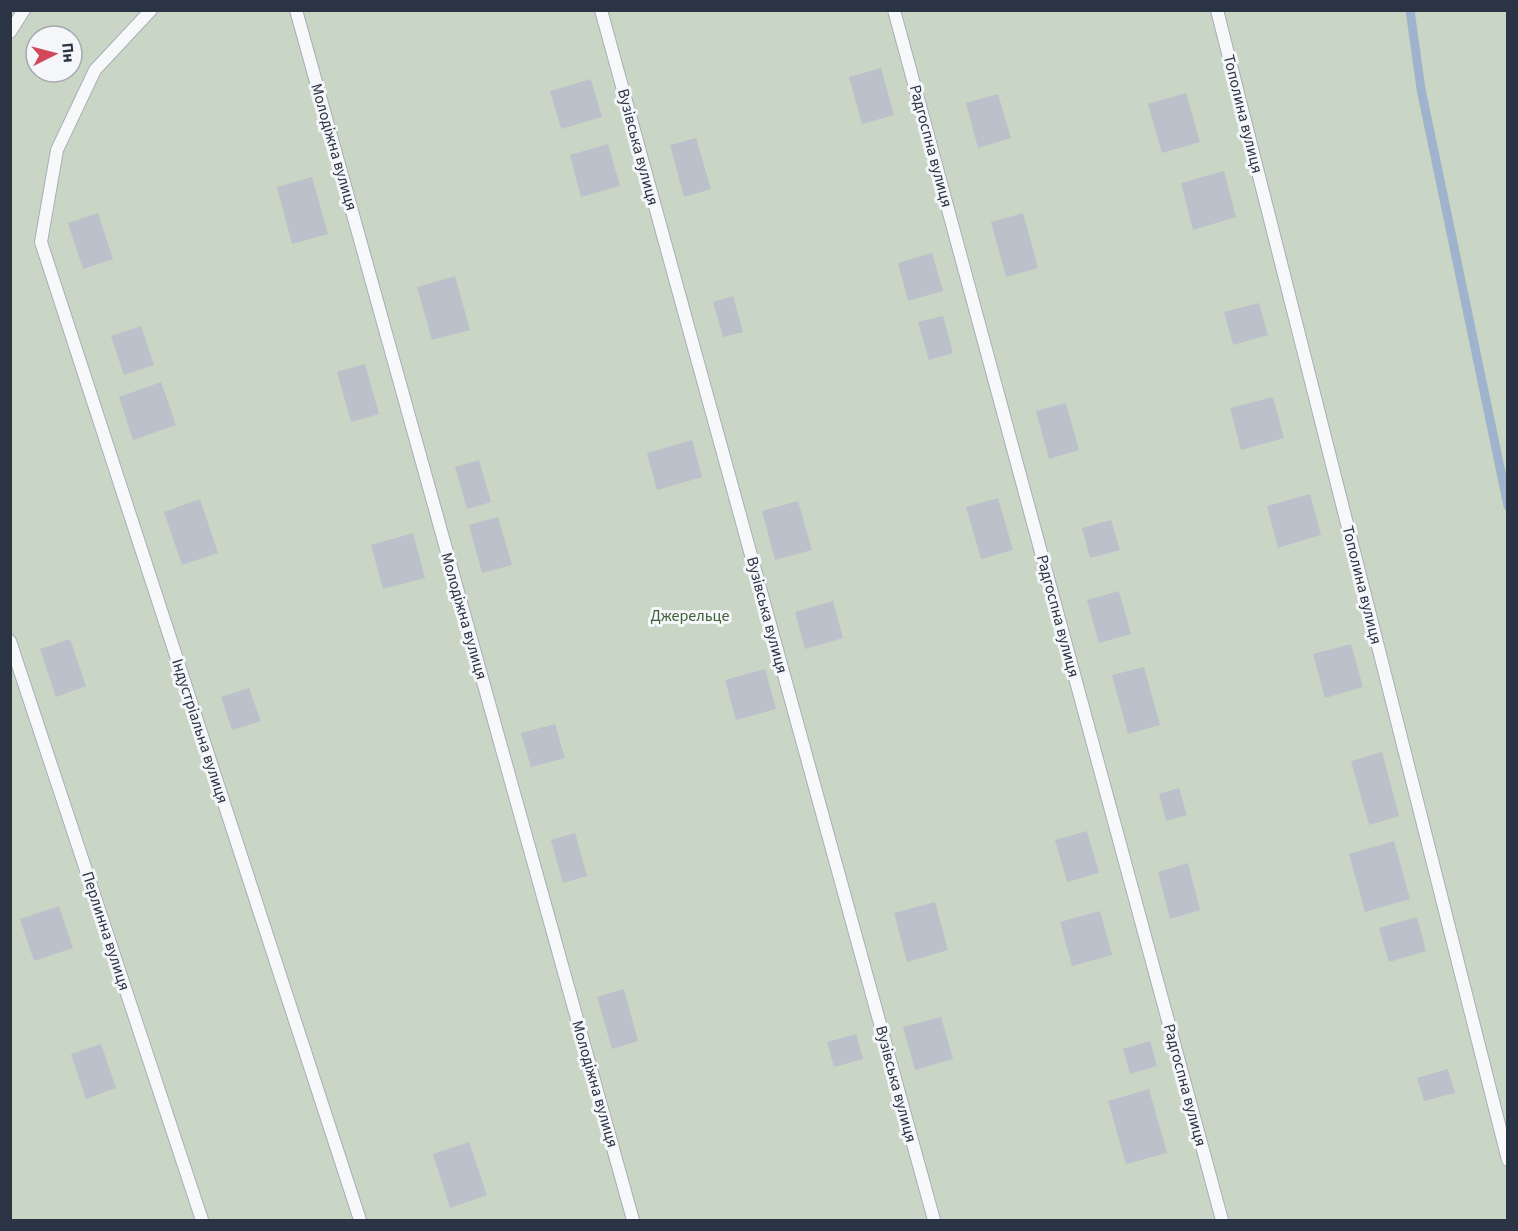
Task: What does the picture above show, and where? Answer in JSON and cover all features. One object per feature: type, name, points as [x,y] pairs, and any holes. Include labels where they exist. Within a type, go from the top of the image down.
[{"type":"lane","points":[[10,32],[24,10]]},
{"type":"lane","name":"Індустріальна вулиця","points":[[151,10],[95,70],[90,80],[57,150],[41,242],[360,1221]]},
{"type":"lane","name":"Молодіжна вулиця","points":[[296,10],[633,1221]]},
{"type":"lane","name":"Вузівська вулиця","points":[[601,10],[934,1221]]},
{"type":"lane","name":"Радгоспна вулиця","points":[[894,10],[1222,1221]]},
{"type":"lane","name":"Тополина вулиця","points":[[1217,10],[1508,1160]]},
{"type":"lane","name":"Перлинна вулиця","points":[[10,641],[202,1221]]},
{"type":"green space","name":"Джерельце","points":[[10,11],[1507,11],[1507,1220],[11,1220]]},
{"type":"building","points":[[881,68],[894,115],[862,124],[849,77]]},
{"type":"building","points":[[591,79],[602,117],[561,129],[550,91]]},
{"type":"building","points":[[1186,93],[1200,142],[1162,153],[1148,104]]},
{"type":"building","points":[[998,94],[1011,138],[978,148],[966,103]]},
{"type":"building","points":[[696,138],[711,189],[684,197],[670,145]]},
{"type":"building","points":[[608,144],[620,186],[581,197],[570,155]]},
{"type":"building","points":[[1224,171],[1236,217],[1193,230],[1181,183]]},
{"type":"building","points":[[312,177],[328,234],[292,244],[277,187]]},
{"type":"building","points":[[98,213],[113,259],[83,269],[68,223]]},
{"type":"building","points":[[1023,213],[1038,268],[1006,277],[991,222]]},
{"type":"building","points":[[932,253],[943,291],[908,301],[898,263]]},
{"type":"building","points":[[455,276],[470,330],[432,340],[417,287]]},
{"type":"building","points":[[733,296],[743,332],[723,337],[713,302]]},
{"type":"building","points":[[1259,303],[1268,335],[1233,345],[1224,312]]},
{"type":"building","points":[[943,316],[953,353],[929,360],[918,322]]},
{"type":"building","points":[[141,326],[154,365],[124,375],[111,336]]},
{"type":"building","points":[[365,364],[379,414],[351,422],[337,372]]},
{"type":"building","points":[[161,382],[176,425],[133,440],[119,397]]},
{"type":"building","points":[[1273,397],[1284,438],[1241,450],[1230,408]]},
{"type":"building","points":[[1066,403],[1079,450],[1049,459],[1036,411]]},
{"type":"building","points":[[692,440],[702,477],[657,490],[647,453]]},
{"type":"building","points":[[479,460],[491,502],[467,509],[455,467]]},
{"type":"building","points":[[1310,494],[1321,535],[1278,548],[1267,506]]},
{"type":"building","points":[[998,498],[1013,550],[981,559],[966,507]]},
{"type":"building","points":[[200,499],[218,553],[182,565],[164,512]]},
{"type":"building","points":[[798,501],[812,550],[775,560],[762,511]]},
{"type":"building","points":[[498,517],[512,565],[482,573],[469,525]]},
{"type":"building","points":[[1111,520],[1120,550],[1090,558],[1082,528]]},
{"type":"building","points":[[413,533],[425,578],[383,589],[371,545]]},
{"type":"building","points":[[1119,591],[1131,634],[1099,643],[1087,600]]},
{"type":"building","points":[[833,601],[843,638],[805,649],[795,612]]},
{"type":"building","points":[[70,639],[86,686],[56,697],[40,649]]},
{"type":"building","points":[[1351,644],[1363,687],[1325,698],[1313,654]]},
{"type":"building","points":[[1144,667],[1160,725],[1128,734],[1112,675]]},
{"type":"building","points":[[765,669],[776,709],[736,720],[725,680]]},
{"type":"building","points":[[249,688],[261,721],[232,730],[221,697]]},
{"type":"building","points":[[555,724],[565,758],[531,767],[521,733]]},
{"type":"building","points":[[1382,752],[1399,816],[1369,825],[1351,761]]},
{"type":"building","points":[[1179,788],[1187,815],[1166,821],[1159,794]]},
{"type":"building","points":[[1087,831],[1099,873],[1067,882],[1055,840]]},
{"type":"building","points":[[575,833],[587,876],[563,883],[551,840]]},
{"type":"building","points":[[1394,841],[1410,899],[1365,912],[1349,854]]},
{"type":"building","points":[[1188,863],[1200,910],[1170,919],[1158,872]]},
{"type":"building","points":[[935,902],[948,950],[907,962],[894,913]]},
{"type":"building","points":[[59,906],[73,948],[34,961],[20,919]]},
{"type":"building","points":[[1100,911],[1112,955],[1072,966],[1060,922]]},
{"type":"building","points":[[1417,917],[1426,951],[1389,962],[1379,928]]},
{"type":"building","points":[[624,989],[638,1041],[612,1049],[597,997]]},
{"type":"building","points":[[941,1017],[953,1059],[915,1070],[903,1027]]},
{"type":"building","points":[[856,1034],[863,1059],[834,1067],[827,1042]]},
{"type":"building","points":[[1150,1041],[1157,1066],[1130,1074],[1123,1049]]},
{"type":"building","points":[[101,1044],[116,1088],[86,1099],[71,1054]]},
{"type":"building","points":[[1448,1069],[1455,1093],[1424,1101],[1417,1078]]},
{"type":"building","points":[[1149,1089],[1167,1153],[1126,1164],[1108,1101]]},
{"type":"building","points":[[469,1142],[487,1195],[450,1208],[433,1154]]},
{"type":"waterway","points":[[1410,10],[1421,89],[1508,506]]}]
